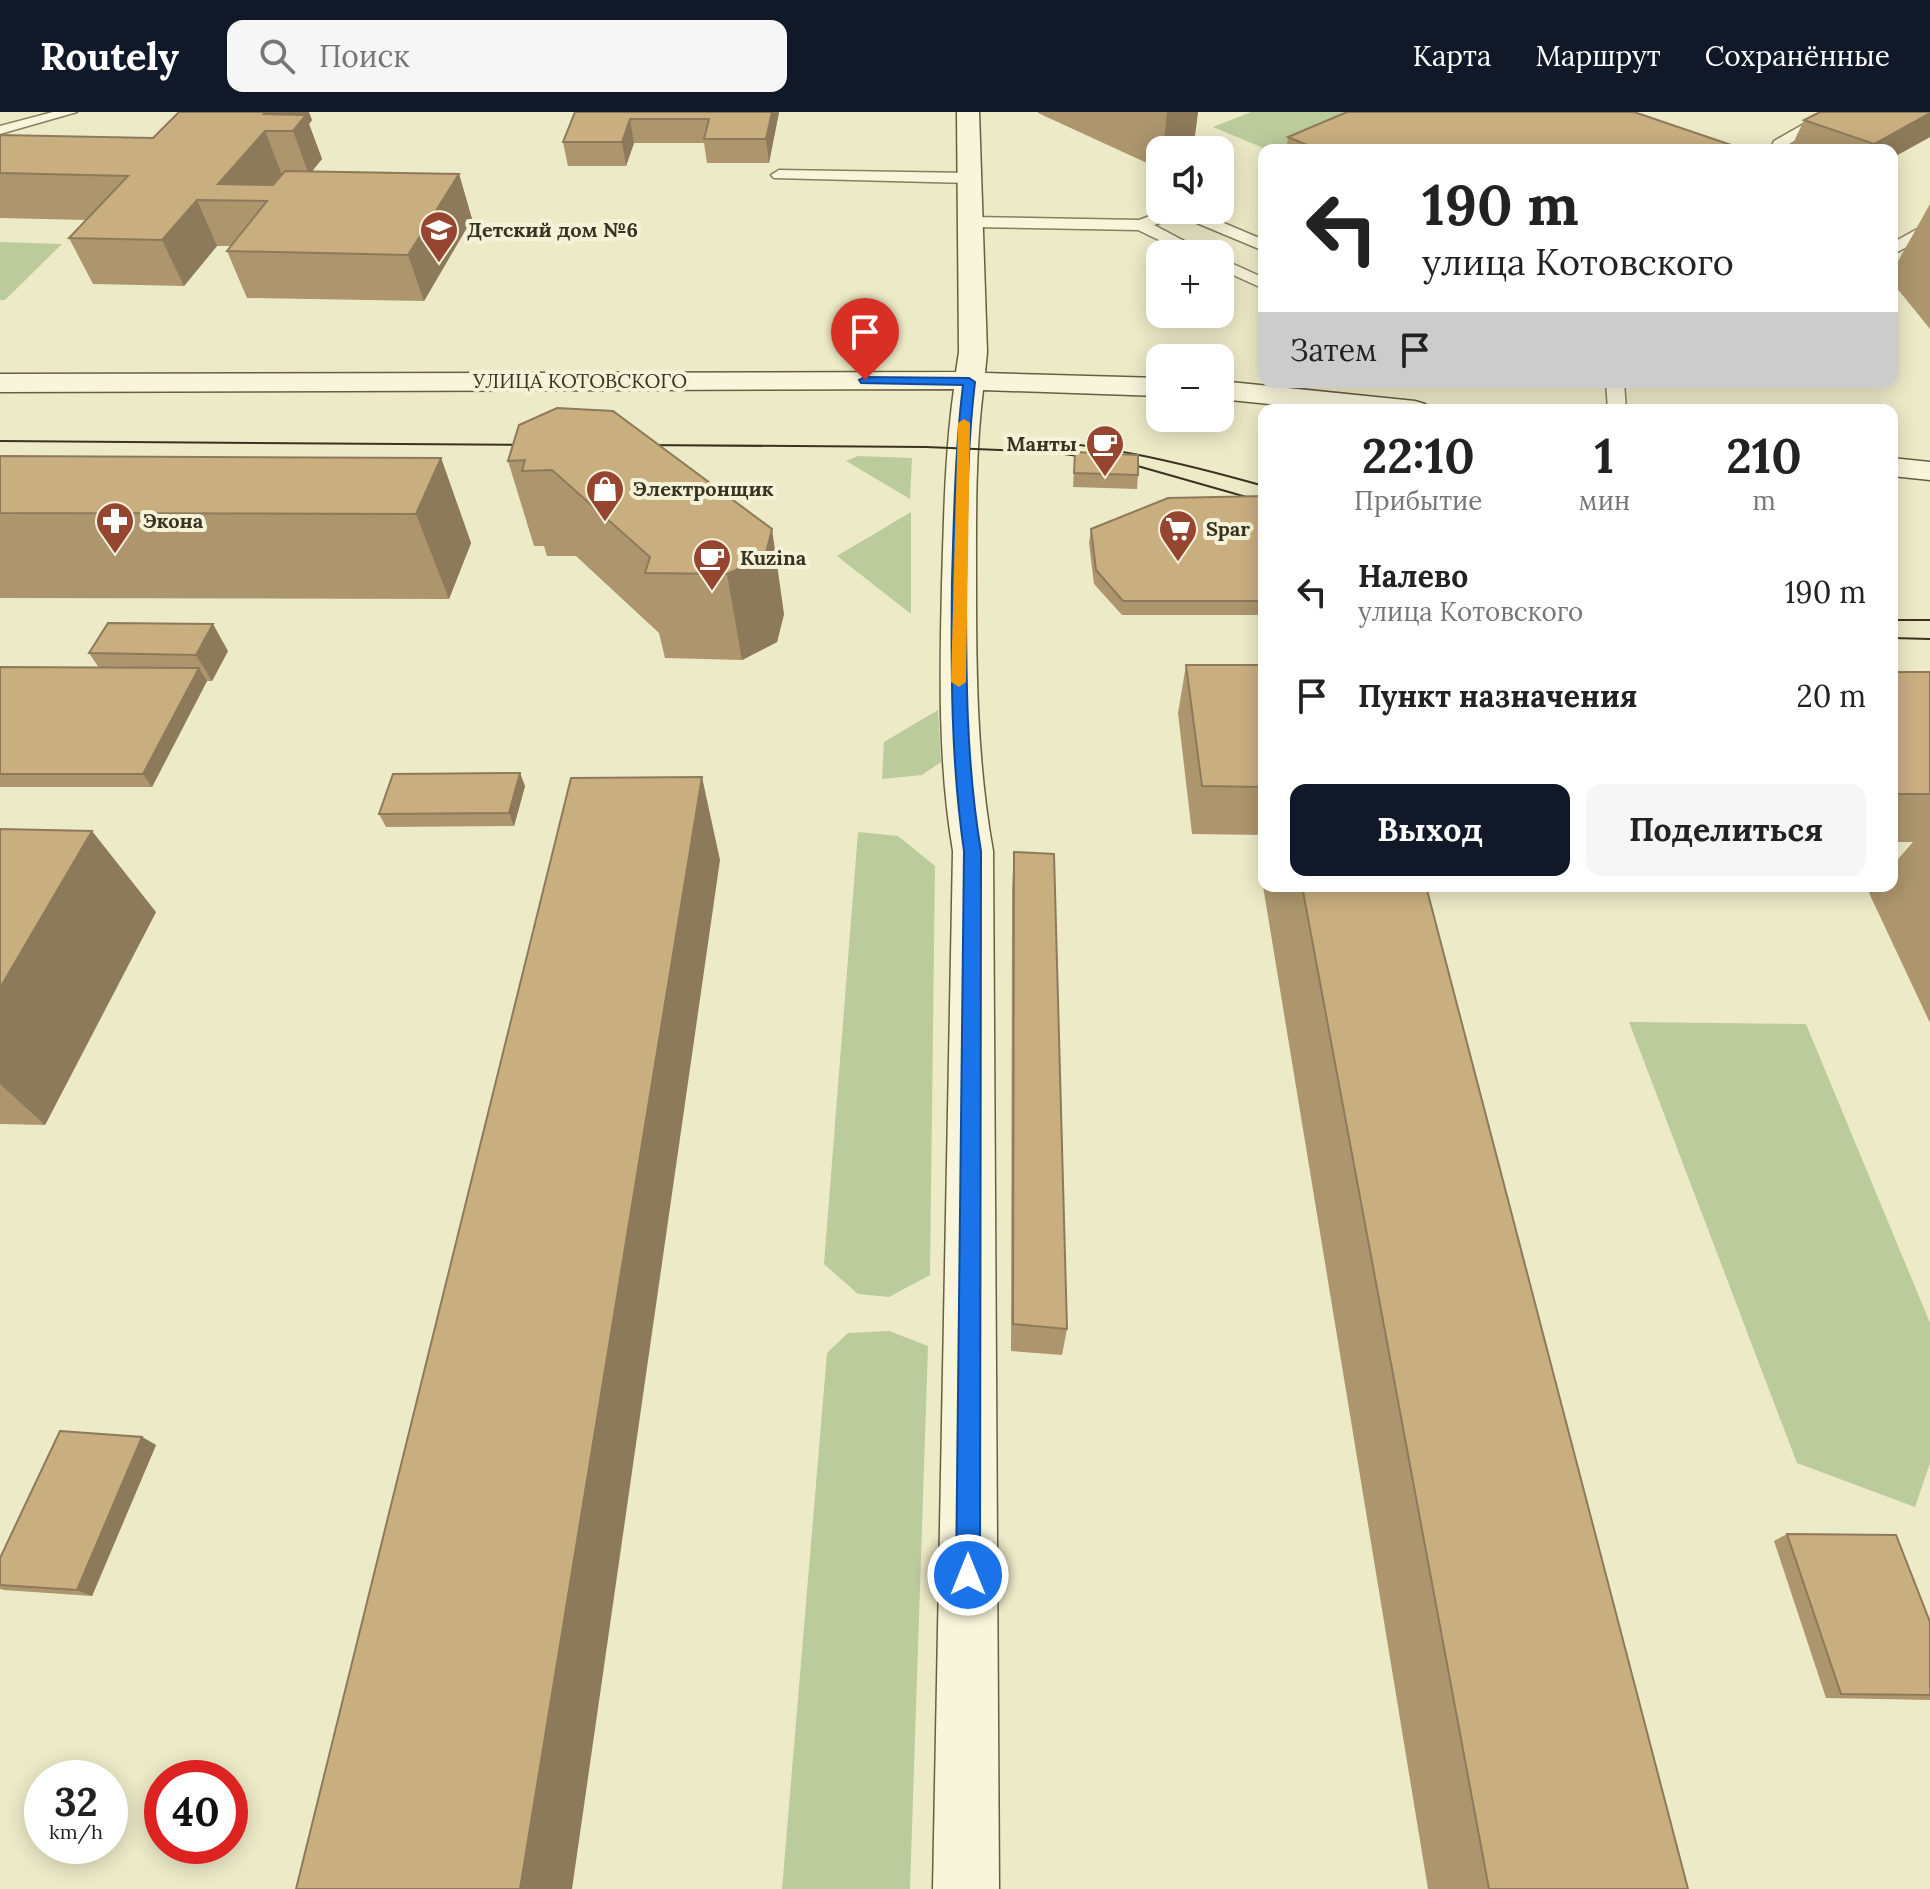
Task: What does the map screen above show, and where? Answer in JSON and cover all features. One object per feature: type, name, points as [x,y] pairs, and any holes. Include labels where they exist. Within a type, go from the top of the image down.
[{"type":"street","points":[[966,1889],[973,851],[965,806],[958,674],[961,448],[973,352],[968,112]]},
{"type":"street","name":"УЛИЦА КОТОВСКОГО","points":[[0,383],[969,382],[1146,387]]},
{"type":"street","points":[[1234,391],[1356,404]]},
{"type":"street","points":[[1898,468],[1930,471]]},
{"type":"lane","points":[[0,130],[70,112]]},
{"type":"lane","points":[[1779,144],[1835,112]]},
{"type":"lane","points":[[779,175],[970,178]]},
{"type":"lane","points":[[972,222],[1141,225],[1180,210],[1258,243]]},
{"type":"lane","points":[[1141,225],[1172,240]]},
{"type":"lane","points":[[1898,246],[1930,227]]},
{"type":"lane","points":[[1234,270],[1258,281]]},
{"type":"green space","points":[[1251,112],[1379,112],[1312,144],[1258,146],[1213,127]]},
{"type":"green space","points":[[0,242],[62,244],[5,300],[0,300]]},
{"type":"green space","points":[[858,456],[912,458],[910,499],[846,461]]},
{"type":"green space","points":[[911,512],[911,614],[837,556]]},
{"type":"green space","points":[[938,710],[941,762],[922,775],[882,779],[884,742]]},
{"type":"green space","points":[[858,832],[898,836],[935,866],[930,1275],[889,1297],[858,1294],[824,1264]]},
{"type":"green space","points":[[1629,1022],[1806,1024],[1930,1323],[1930,1463],[1915,1507],[1797,1463]]},
{"type":"green space","points":[[889,1331],[928,1346],[910,1889],[782,1889],[827,1353],[848,1333]]},
{"type":"building","points":[[179,112],[306,115],[293,131],[265,131],[218,184],[273,185],[285,171],[459,174],[408,255],[227,251],[267,201],[197,200],[162,240],[69,238],[128,176],[0,173],[0,135],[153,138]]},
{"type":"building","points":[[575,112],[772,112],[766,139],[704,139],[709,119],[630,119],[622,142],[563,142]]},
{"type":"building","points":[[1347,112],[1634,112],[1728,144],[1305,144],[1288,137]]},
{"type":"building","points":[[1820,112],[1930,113],[1874,144],[1804,120]]},
{"type":"building","points":[[557,408],[613,411],[772,529],[765,557],[727,574],[645,573],[650,557],[552,470],[522,471],[525,460],[508,461],[519,425]]},
{"type":"building","points":[[1075,452],[1138,455],[1138,475],[1074,473]]},
{"type":"building","points":[[0,456],[441,458],[416,514],[0,513]]},
{"type":"building","name":"Spar","points":[[1258,496],[1258,601],[1123,601],[1096,570],[1091,529],[1168,498]]},
{"type":"building","points":[[108,623],[213,624],[196,655],[89,653]]},
{"type":"building","points":[[1186,665],[1258,665],[1258,787],[1202,786]]},
{"type":"building","points":[[0,667],[199,668],[143,774],[0,774]]},
{"type":"building","points":[[1898,672],[1930,672],[1930,794],[1898,794]]},
{"type":"building","points":[[520,773],[509,813],[379,814],[393,774]]},
{"type":"building","points":[[702,777],[520,1889],[296,1889],[571,778]]},
{"type":"building","points":[[0,829],[92,831],[0,988]]},
{"type":"building","points":[[1014,852],[1054,854],[1067,1329],[1013,1324]]},
{"type":"building","points":[[1303,892],[1428,892],[1688,1889],[1489,1889]]},
{"type":"building","points":[[60,1431],[142,1437],[77,1590],[0,1585],[0,1558]]},
{"type":"building","points":[[1787,1534],[1896,1535],[1930,1622],[1930,1695],[1841,1694]]},
{"type":"tram line","points":[[1006,438],[1136,454],[1258,484]]},
{"type":"tram line","points":[[0,441],[534,445]]},
{"type":"tram line","points":[[638,445],[926,447],[1050,452],[1127,463],[1258,500]]},
{"type":"tram line","points":[[1898,620],[1930,620]]},
{"type":"tram line","points":[[1898,638],[1930,639]]},
{"type":"slow traffic","points":[[959,682],[961,448],[964,423]]},
{"type":"place","name":"Детский дом №6","points":[[439,264]]},
{"type":"place","name":"Манты","points":[[1105,478]]},
{"type":"place","name":"Электронщик","points":[[605,523]]},
{"type":"place","name":"Экона","points":[[115,555]]},
{"type":"place","name":"Spar","points":[[1178,563]]},
{"type":"place","name":"Kuzina","points":[[712,592]]},
{"type":"route","points":[[865,380],[969,382],[961,448],[958,674],[965,806],[973,851],[968,1575]]}]
